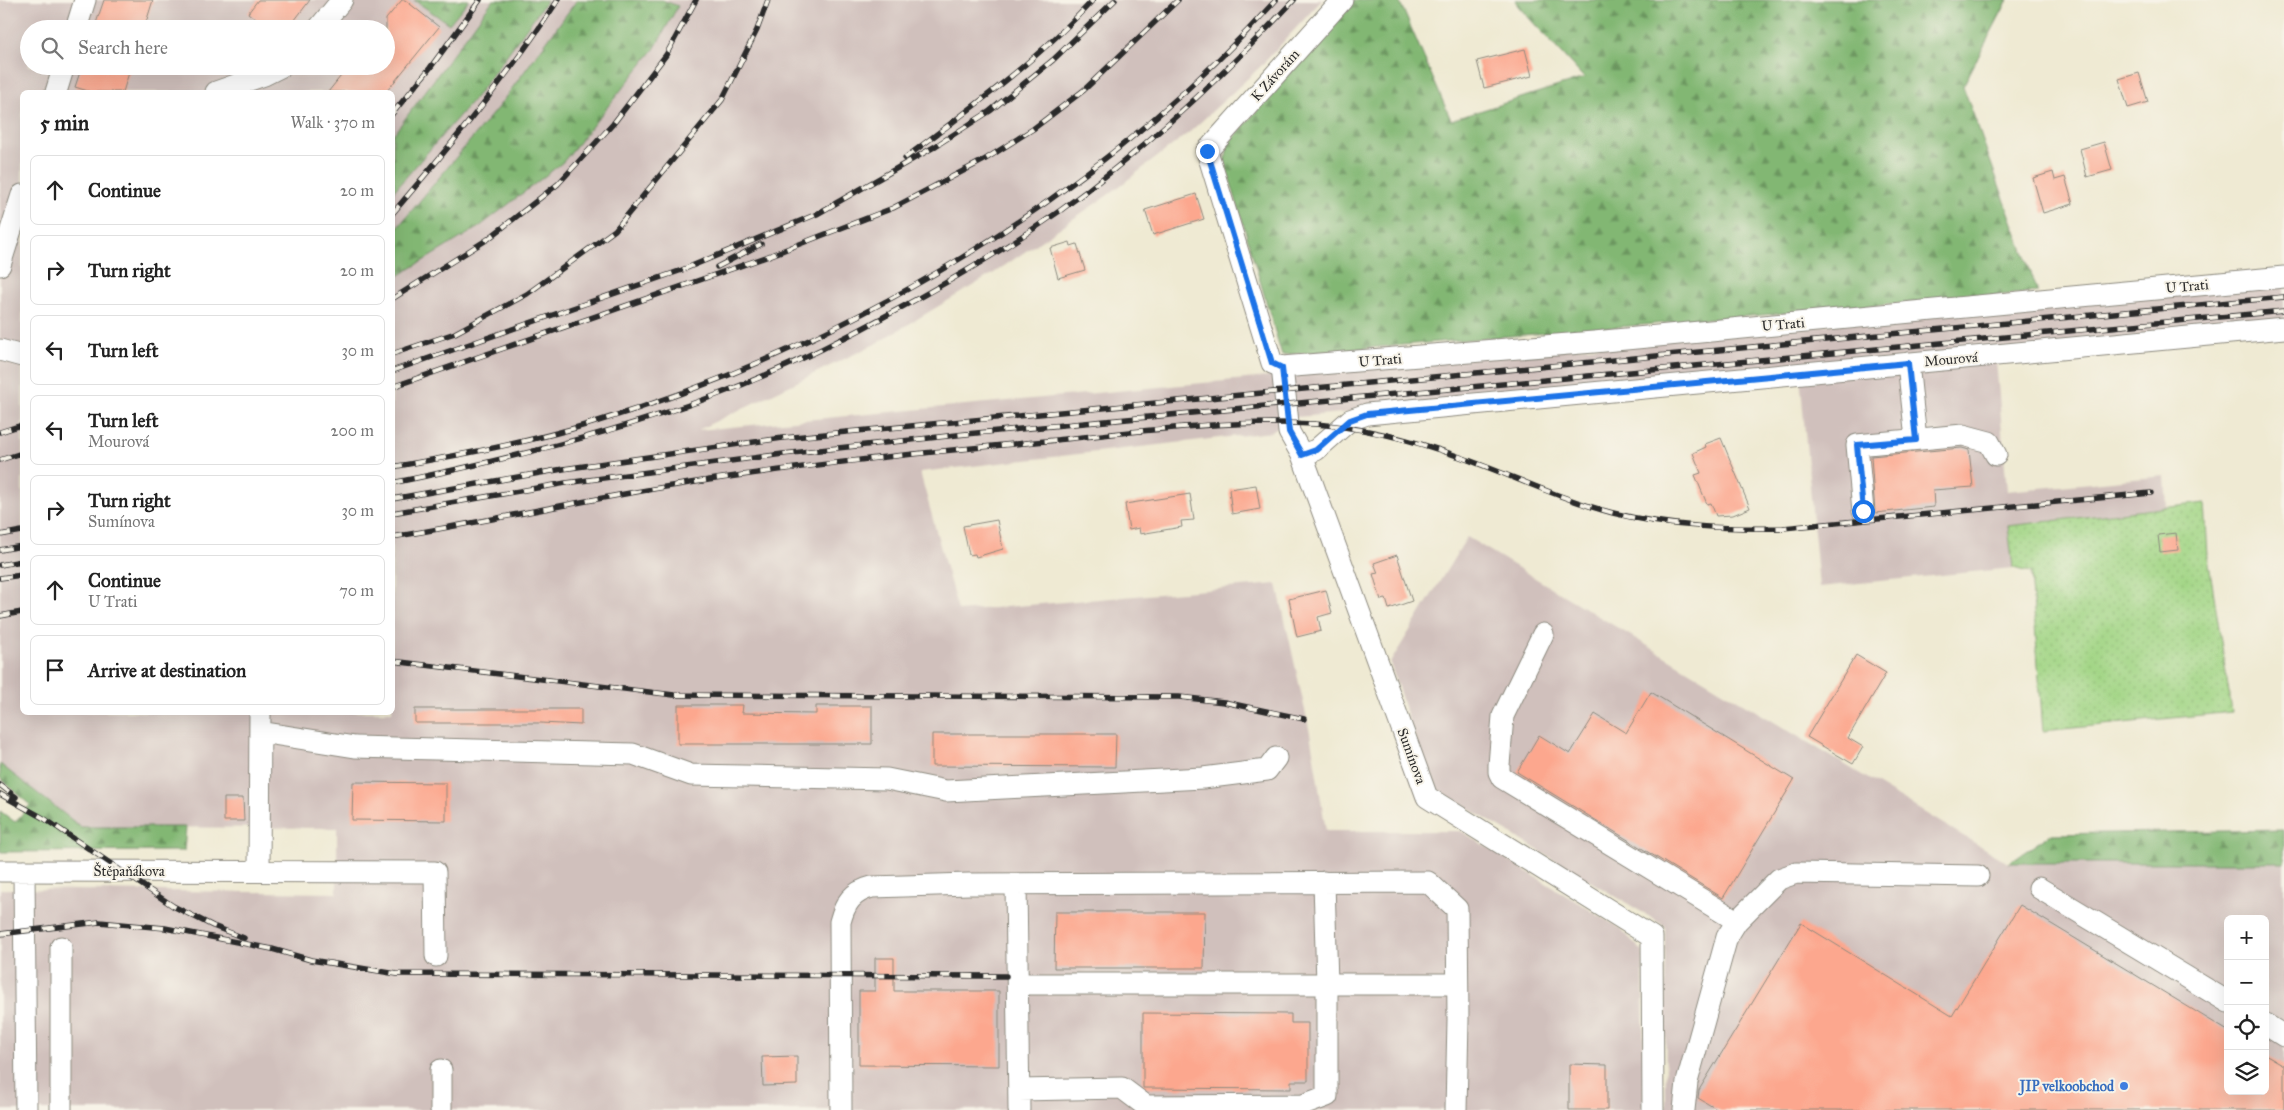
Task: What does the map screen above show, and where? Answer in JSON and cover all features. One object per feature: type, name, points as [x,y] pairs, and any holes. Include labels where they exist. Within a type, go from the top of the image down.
[{"type":"street","points":[[79,20],[86,0]]},
{"type":"street","points":[[325,20],[342,0]]},
{"type":"street","name":"K Závorám","points":[[1277,365],[1207,151],[1342,0]]},
{"type":"street","points":[[57,90],[61,75]]},
{"type":"street","points":[[222,90],[264,75]]},
{"type":"street","points":[[0,264],[20,201]]},
{"type":"street","name":"U Trati","points":[[1277,365],[1594,342],[2284,277]]},
{"type":"street","name":"Mourová","points":[[1302,455],[1316,450],[1350,420],[1367,414],[2284,328]]},
{"type":"street","points":[[0,350],[20,355]]},
{"type":"street","points":[[1908,363],[1916,440]]},
{"type":"street","name":"Sumínova","points":[[1277,365],[1289,432],[1302,455],[1426,797],[1652,937],[1653,1110]]},
{"type":"street","points":[[1863,511],[1857,445],[1963,434],[1989,442],[1996,455]]},
{"type":"street","points":[[1543,634],[1502,716],[1499,772],[1502,778],[1736,921]]},
{"type":"street","points":[[258,872],[260,722],[355,747],[633,754],[691,775],[887,779],[946,791],[1203,778],[1267,770],[1276,758]]},
{"type":"street","name":"Štěpaňákova","points":[[0,871],[435,872],[436,956]]},
{"type":"street","points":[[24,871],[26,1110]]},
{"type":"street","points":[[1684,1110],[1689,1073],[1727,937],[1736,921],[1779,879],[1796,874],[1978,876]]},
{"type":"street","points":[[1016,884],[1019,1100],[1122,1088],[1146,1106],[1303,1105],[1327,1096],[1327,984],[1324,882]]},
{"type":"street","points":[[841,1110],[840,922],[843,909],[851,897],[860,890],[872,887],[1016,884],[1324,882],[1428,882],[1457,910],[1456,1110]]},
{"type":"street","points":[[2039,888],[2224,1000]]},
{"type":"street","points":[[61,947],[61,1110]]},
{"type":"street","points":[[1018,984],[1458,984]]},
{"type":"street","points":[[2269,1027],[2284,1036]]},
{"type":"street","points":[[441,1070],[441,1110]]},
{"type":"shaded area","points":[[0,0],[1322,0],[1261,66],[1191,131],[1108,195],[994,273],[877,343],[698,430],[2284,282],[2284,325],[1287,418],[1272,432],[920,472],[958,611],[1277,584],[1310,733],[1326,831],[1461,831],[1621,929],[1643,952],[1644,1110],[0,1110],[0,889],[337,893],[337,828],[81,827],[0,764]]},
{"type":"shaded area","points":[[1996,360],[2007,491],[2165,476],[2167,507],[2009,526],[2013,568],[1819,587],[1800,377]]},
{"type":"shaded area","points":[[1467,537],[2008,863],[2284,863],[2284,1110],[1666,1110],[1665,926],[1431,786],[1390,663]]},
{"type":"green space","points":[[414,0],[469,0],[449,24]]},
{"type":"green space","points":[[493,0],[547,0],[479,93],[395,190],[395,132]]},
{"type":"green space","points":[[577,0],[662,0],[678,6],[655,48],[563,162],[479,227],[395,278],[395,231],[499,106]]},
{"type":"green space","points":[[1353,0],[1399,0],[1451,120],[1584,78],[1518,6],[1515,0],[2008,0],[1963,86],[2038,292],[1282,355],[1225,163],[1228,144]]},
{"type":"green space","points":[[2205,503],[2208,557],[2232,712],[2043,731],[2031,572],[2013,568],[2008,526]]},
{"type":"green space","points":[[0,764],[81,827],[186,827],[184,851],[0,852],[0,811],[15,822],[30,805],[0,778]]},
{"type":"green space","points":[[2284,830],[2284,863],[2008,863],[2051,834]]},
{"type":"building","points":[[104,0],[153,0],[147,20],[97,20]]},
{"type":"building","points":[[258,0],[310,0],[295,20],[257,20],[248,13]]},
{"type":"building","points":[[402,0],[405,0],[439,27],[388,90],[330,90],[342,75],[395,75],[395,20],[386,19]]},
{"type":"building","points":[[1525,49],[1532,76],[1484,88],[1477,61]]},
{"type":"building","points":[[2139,73],[2148,102],[2128,108],[2119,79]]},
{"type":"building","points":[[79,75],[128,75],[124,90],[85,90],[75,87]]},
{"type":"building","points":[[2104,142],[2112,170],[2087,177],[2080,149]]},
{"type":"building","points":[[2053,172],[2055,180],[2065,177],[2073,204],[2043,213],[2033,178]]},
{"type":"building","points":[[1196,194],[1204,219],[1153,235],[1145,210]]},
{"type":"building","points":[[1070,242],[1071,246],[1077,244],[1085,270],[1058,278],[1050,248]]},
{"type":"building","points":[[1721,438],[1750,508],[1733,515],[1716,516],[1711,503],[1707,504],[1695,475],[1701,473],[1693,453],[1706,447],[1705,444]]},
{"type":"building","points":[[1962,448],[1969,450],[1973,487],[1933,490],[1934,507],[1875,513],[1871,456]]},
{"type":"building","points":[[1256,485],[1260,509],[1232,514],[1229,489]]},
{"type":"building","points":[[1190,494],[1194,520],[1181,521],[1182,527],[1140,534],[1139,528],[1129,530],[1125,504]]},
{"type":"building","points":[[997,520],[1003,549],[976,557],[975,554],[969,555],[963,526]]},
{"type":"building","points":[[2176,533],[2178,550],[2160,552],[2158,535]]},
{"type":"building","points":[[1397,555],[1412,601],[1389,609],[1386,599],[1381,600],[1373,574],[1378,573],[1374,563]]},
{"type":"building","points":[[1326,590],[1332,613],[1318,617],[1321,631],[1297,637],[1289,599]]},
{"type":"building","points":[[1856,655],[1886,673],[1848,738],[1863,747],[1853,764],[1807,737]]},
{"type":"building","points":[[1651,692],[1794,780],[1723,898],[1517,772],[1539,735],[1570,754],[1595,714],[1626,733]]},
{"type":"building","points":[[678,705],[743,705],[742,713],[816,714],[816,706],[872,706],[872,744],[678,744]]},
{"type":"building","points":[[415,709],[581,709],[581,725],[541,723],[415,723]]},
{"type":"building","points":[[932,734],[1116,734],[1115,767],[932,766]]},
{"type":"building","points":[[353,782],[446,783],[446,821],[352,820]]},
{"type":"building","points":[[224,798],[243,798],[244,821],[224,821]]},
{"type":"building","points":[[2020,905],[2224,1029],[2224,1095],[2269,1095],[2269,1056],[2284,1065],[2284,1110],[1718,1110],[1698,1098],[1699,1090],[1801,923],[1952,1016]]},
{"type":"building","points":[[1055,912],[1205,912],[1204,968],[1054,968]]},
{"type":"building","points":[[875,958],[894,958],[894,991],[999,991],[999,1066],[859,1065],[859,991],[875,991]]},
{"type":"building","points":[[1143,1013],[1291,1014],[1291,1023],[1308,1023],[1308,1081],[1291,1081],[1291,1089],[1143,1088]]},
{"type":"building","points":[[797,1056],[797,1085],[763,1086],[762,1057]]},
{"type":"building","points":[[1569,1064],[1607,1065],[1607,1110],[1569,1110]]},
{"type":"railway","points":[[395,110],[430,68],[480,0]]},
{"type":"railway","points":[[395,210],[479,109],[520,55],[558,0]]},
{"type":"railway","points":[[395,297],[488,239],[558,184],[613,124],[666,55],[696,0]]},
{"type":"railway","points":[[395,353],[455,333],[527,294],[615,230],[722,100],[757,30],[768,0]]},
{"type":"railway","points":[[905,158],[1027,63],[1093,0]]},
{"type":"railway","points":[[395,370],[682,270],[817,214],[934,147],[990,111],[1053,60],[1115,0]]},
{"type":"railway","points":[[395,386],[766,257],[893,208],[984,160],[1033,129],[1084,90],[1178,0]]},
{"type":"railway","points":[[395,466],[518,443],[592,423],[688,391],[782,352],[873,308],[962,257],[1048,201],[1129,139],[1205,72],[1276,0]]},
{"type":"railway","points":[[395,482],[473,466],[553,446],[672,411],[757,379],[825,348],[869,325],[999,251],[1041,224],[1092,187],[1182,111],[1294,0]]},
{"type":"railway","points":[[717,267],[761,244]]},
{"type":"railway","points":[[395,498],[563,469],[783,438],[2284,297]]},
{"type":"railway","points":[[395,512],[566,483],[783,454],[966,434],[2284,311]]},
{"type":"railway","points":[[395,536],[712,479],[807,466],[1146,430],[1248,423],[1315,424],[1351,428],[1389,436],[1460,457],[1555,494],[1613,513],[1634,518],[1698,526],[1783,528],[2151,493]]},
{"type":"railway","points":[[0,432],[20,426]]},
{"type":"railway","points":[[0,460],[20,454]]},
{"type":"railway","points":[[0,535],[20,531]]},
{"type":"railway","points":[[0,550],[20,546]]},
{"type":"railway","points":[[0,565],[20,561]]},
{"type":"railway","points":[[0,578],[20,575]]},
{"type":"railway","points":[[0,616],[20,612]]},
{"type":"railway","points":[[395,661],[674,695],[1179,697],[1224,702],[1304,719]]},
{"type":"railway","points":[[0,785],[16,797]]},
{"type":"railway","points":[[0,794],[45,819],[173,906],[213,926],[244,938]]},
{"type":"railway","points":[[0,934],[99,922],[165,928],[272,949],[311,960],[397,974],[1006,976]]},
{"type":"place","name":"JIP velkoobchod","points":[[2124,1086]]},
{"type":"route","points":[[1207,151],[1272,363],[1282,368],[1289,432],[1302,455],[1316,450],[1350,420],[1367,414],[1908,363],[1916,440],[1857,445],[1863,511]]}]
